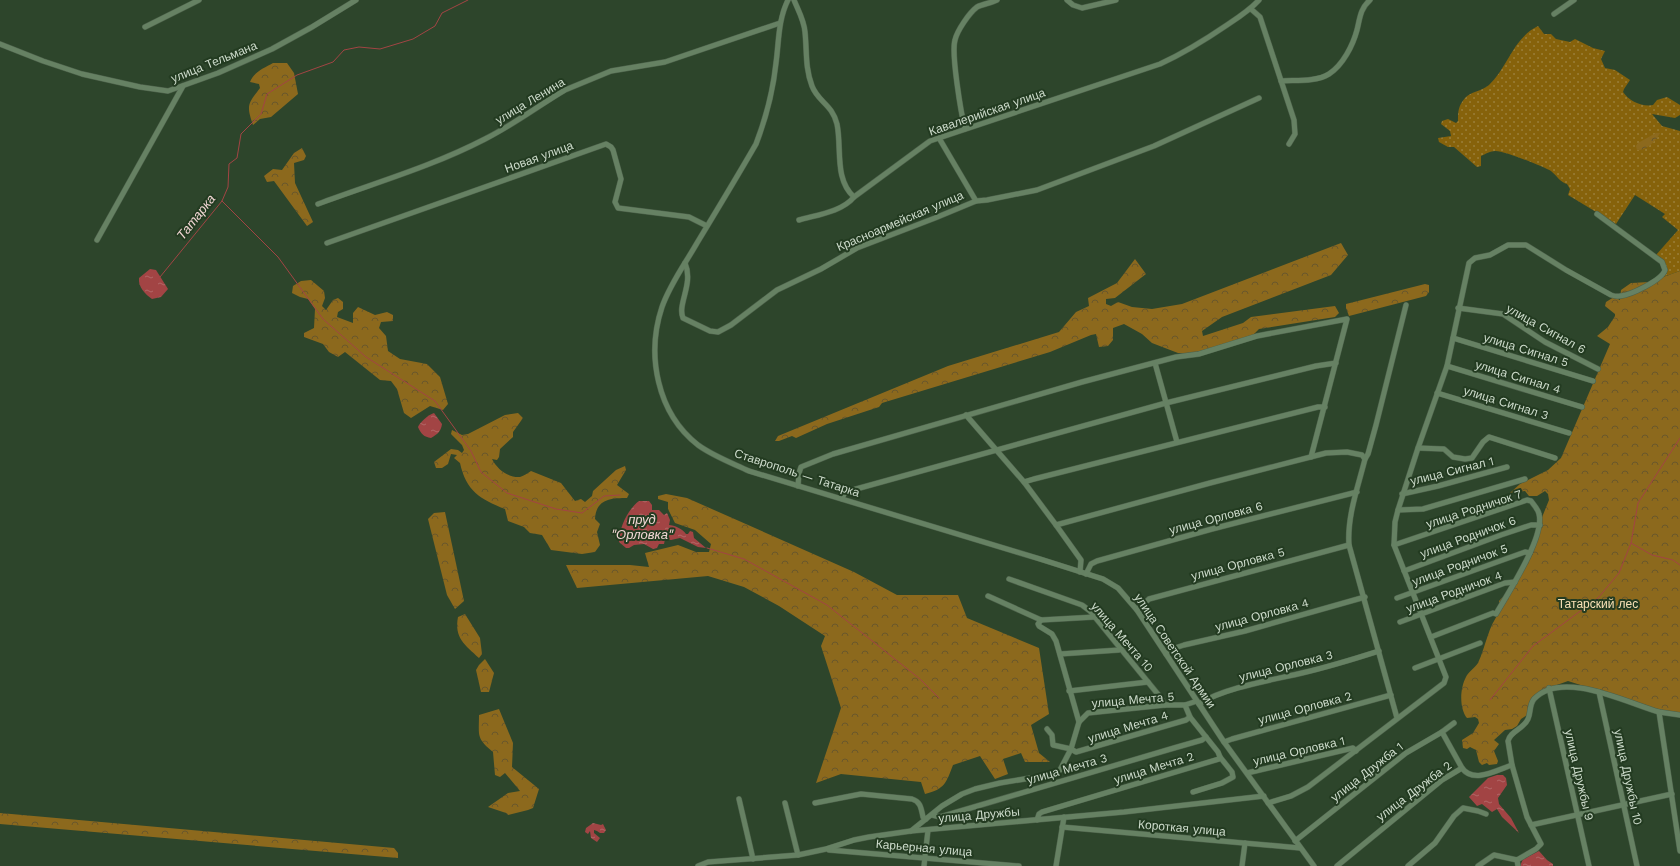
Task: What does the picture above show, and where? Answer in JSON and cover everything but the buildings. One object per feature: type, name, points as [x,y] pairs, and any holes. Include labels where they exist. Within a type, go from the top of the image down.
[{"type":"street","points":[[145,27],[199,0]]},
{"type":"street","name":"улица Тельмана","points":[[0,44],[82,74],[140,87],[168,91],[272,49],[312,28],[356,0]]},
{"type":"street","name":"Ставрополь — Татарка","points":[[788,0],[780,23],[773,82],[762,129],[756,144],[685,263],[662,307],[656,334],[656,372],[667,408],[677,424],[698,444],[720,458],[749,471],[909,519]]},
{"type":"street","points":[[794,0],[802,19],[805,32],[808,72],[818,96],[828,105],[835,118],[839,142],[840,168],[846,187],[854,197]]},
{"type":"street","points":[[965,129],[955,61],[955,40],[972,11],[982,5],[997,0]]},
{"type":"street","points":[[1067,0],[1073,5],[1082,8],[1116,0]]},
{"type":"street","name":"Кавалерийская улица","points":[[799,220],[846,204],[923,145],[939,138],[1160,64],[1189,50],[1251,9],[1259,0]]},
{"type":"street","points":[[1281,81],[1303,80],[1329,74],[1354,41],[1360,12],[1370,0]]},
{"type":"street","points":[[1554,14],[1574,0]]},
{"type":"street","points":[[1251,9],[1260,17],[1294,120],[1295,134],[1289,144]]},
{"type":"street","name":"улица Ленина","points":[[318,204],[394,176],[413,171],[464,149],[491,136],[565,90],[579,84],[617,70],[665,62],[780,23]]},
{"type":"street","points":[[97,240],[183,86]]},
{"type":"street","name":"Красноармейская улица","points":[[685,263],[688,269],[689,281],[681,312],[683,318],[714,332],[731,325],[777,290],[821,269],[856,248],[976,201],[1037,190],[1154,146],[1259,98]]},
{"type":"street","points":[[939,138],[976,201]]},
{"type":"street","name":"Новая улица","points":[[327,243],[606,144],[613,150],[621,179],[615,202],[618,208],[689,217],[707,226]]},
{"type":"street","points":[[1268,803],[1291,796],[1308,787],[1444,683],[1446,677],[1394,545],[1395,522],[1402,494],[1447,366],[1454,338],[1458,308],[1469,262],[1475,258],[1490,255],[1508,245],[1526,245],[1566,270],[1611,295],[1618,296],[1637,290],[1662,277],[1665,270],[1662,262],[1597,214]]},
{"type":"street","points":[[1397,718],[1365,597],[1349,545],[1349,525],[1406,305]]},
{"type":"street","name":"улица Сигнал 6","points":[[1458,308],[1503,314],[1545,342],[1598,369]]},
{"type":"street","points":[[798,486],[801,467],[833,454],[1082,382],[1176,357],[1199,354],[1257,336],[1347,318],[1311,457]]},
{"type":"street","name":"улица Сигнал 5","points":[[1454,338],[1592,381]]},
{"type":"street","points":[[1155,363],[1177,442]]},
{"type":"street","points":[[842,499],[844,494],[849,491],[1166,402],[1316,366],[1336,363]]},
{"type":"street","name":"улица Сигнал 4","points":[[1447,366],[1582,407]]},
{"type":"street","name":"улица Сигнал 3","points":[[1437,393],[1569,433]]},
{"type":"street","points":[[1024,482],[1177,442],[1318,407],[1325,407]]},
{"type":"street","points":[[966,415],[1024,482],[1056,525],[1081,560],[1083,573]]},
{"type":"street","points":[[1418,448],[1444,449],[1451,456],[1458,459],[1472,458],[1483,442],[1489,437],[1554,458]]},
{"type":"street","points":[[1056,525],[1311,457],[1339,451],[1362,455],[1365,459]]},
{"type":"street","name":"улица Сигнал 1","points":[[1402,494],[1438,486],[1507,467]]},
{"type":"street","points":[[1398,510],[1423,509],[1525,479]]},
{"type":"street","name":"улица Орловка 6","points":[[1091,564],[1205,531],[1357,492]]},
{"type":"street","name":"улица Родничок 7","points":[[1394,545],[1527,500],[1531,501],[1536,507],[1539,514],[1540,525]]},
{"type":"street","name":"улица Советской Армии","points":[[909,519],[1103,579],[1118,588],[1137,610],[1224,742],[1314,866]]},
{"type":"street","name":"улица Родничок 6","points":[[1404,571],[1500,535],[1531,525],[1540,525]]},
{"type":"street","points":[[1430,636],[1493,613],[1496,614],[1530,553],[1540,525]]},
{"type":"street","name":"улица Орловка 5","points":[[1137,610],[1148,599],[1349,545]]},
{"type":"street","name":"улица Родничок 5","points":[[1397,598],[1525,552],[1530,553]]},
{"type":"street","points":[[1081,560],[1091,564],[1083,573]]},
{"type":"street","name":"улица Мечта 10","points":[[1009,579],[1082,606],[1095,617],[1121,648],[1165,705]]},
{"type":"street","name":"улица Родничок 4","points":[[1400,622],[1505,583],[1515,582]]},
{"type":"street","points":[[988,596],[1041,620],[1095,617]]},
{"type":"street","name":"улица Орловка 4","points":[[1166,654],[1175,648],[1184,645],[1245,631],[1365,597]]},
{"type":"street","points":[[1041,620],[1038,624],[1039,626],[1054,637],[1079,722]]},
{"type":"street","points":[[1415,668],[1480,643]]},
{"type":"street","points":[[1060,654],[1104,652],[1120,650],[1121,648]]},
{"type":"street","name":"улица Орловка 3","points":[[1198,703],[1242,687],[1311,671],[1379,651]]},
{"type":"street","points":[[1197,681],[1206,700]]},
{"type":"street","points":[[1069,691],[1148,682]]},
{"type":"street","points":[[1478,866],[1494,855],[1517,860],[1536,849],[1541,844],[1527,817],[1512,765],[1508,741],[1509,737],[1523,727],[1529,718],[1531,703],[1535,698],[1549,688],[1561,686],[1599,692],[1627,700],[1659,712],[1680,715]]},
{"type":"street","name":"улица Дружбы 9","points":[[1549,688],[1589,866]]},
{"type":"street","name":"улица Дружбы 10","points":[[1599,692],[1637,866]]},
{"type":"street","name":"улица Орловка 2","points":[[1224,742],[1232,738],[1391,694]]},
{"type":"street","name":"улица Мечта 5","points":[[1071,749],[1079,722],[1088,713],[1198,703]]},
{"type":"street","points":[[1185,705],[1190,716],[1232,772],[1232,777],[1222,783],[1193,792]]},
{"type":"street","points":[[1659,712],[1680,851]]},
{"type":"street","name":"улица Мечта 4","points":[[1047,729],[1052,735],[1053,745],[1071,749],[1076,752],[1186,720],[1190,716]]},
{"type":"street","name":"улица Дружба 1","points":[[1295,841],[1406,753],[1442,732],[1454,723]]},
{"type":"street","points":[[1442,732],[1462,768]]},
{"type":"street","name":"улица Мечта 3","points":[[932,815],[940,817],[1202,740],[1206,737]]},
{"type":"street","name":"улица Орловка 1","points":[[1247,774],[1354,748],[1356,751]]},
{"type":"street","points":[[911,831],[952,800],[975,789],[1049,775],[1060,770],[1071,749]]},
{"type":"street","name":"улица Мечта 2","points":[[1037,820],[1038,814],[1042,812],[1216,760],[1220,757]]},
{"type":"street","name":"улица Дружба 2","points":[[1337,866],[1442,780],[1462,768],[1470,775],[1478,776],[1512,765]]},
{"type":"street","points":[[815,803],[861,794],[912,799],[917,800],[920,804],[923,817],[926,819]]},
{"type":"street","points":[[1531,825],[1672,794]]},
{"type":"street","name":"улица Дружбы","points":[[698,866],[708,862],[798,855],[826,849],[854,840],[911,831],[1037,820],[1264,796]]},
{"type":"street","points":[[739,799],[753,859]]},
{"type":"street","points":[[785,803],[798,855]]},
{"type":"street","points":[[1408,866],[1435,843],[1454,816],[1463,808],[1478,810],[1486,814]]},
{"type":"street","points":[[1056,866],[1064,817]]},
{"type":"street","name":"Короткая улица","points":[[1062,827],[1300,848]]},
{"type":"street","points":[[924,866],[928,830]]},
{"type":"street","points":[[1242,866],[1245,843]]},
{"type":"street","name":"Карьерная улица","points":[[826,849],[925,859],[1019,866]]},
{"type":"street","points":[[1517,860],[1518,866]]},
{"type":"shaded area","points":[[1538,26],[1544,34],[1551,34],[1556,39],[1570,42],[1575,39],[1593,48],[1605,51],[1601,59],[1605,68],[1615,70],[1630,80],[1623,92],[1632,101],[1645,105],[1653,105],[1657,100],[1667,97],[1680,105],[1680,115],[1675,118],[1652,114],[1662,126],[1680,131],[1680,271],[1663,277],[1667,273],[1667,270],[1656,255],[1678,230],[1662,217],[1665,214],[1635,195],[1616,224],[1568,195],[1570,189],[1567,184],[1547,169],[1499,151],[1490,152],[1481,156],[1481,166],[1477,167],[1454,147],[1448,147],[1439,142],[1438,138],[1451,136],[1450,131],[1441,124],[1442,121],[1448,119],[1456,123],[1458,121],[1460,106],[1465,98],[1489,85],[1496,78],[1522,38],[1529,31]]},
{"type":"green space","points":[[273,63],[287,63],[294,73],[298,94],[271,117],[260,119],[253,125],[249,113],[249,105],[260,88],[259,84],[250,82],[257,73]]},
{"type":"green space","points":[[1656,133],[1660,133],[1650,145],[1644,149],[1637,150],[1636,146],[1638,143]]},
{"type":"green space","points":[[302,148],[306,156],[304,160],[294,163],[295,183],[313,222],[307,226],[274,181],[267,182],[264,176],[273,169],[282,170],[294,153]]},
{"type":"green space","points":[[1341,243],[1348,255],[1331,275],[1222,317],[1202,331],[1203,336],[1243,323],[1251,317],[1335,306],[1339,313],[1335,317],[1259,329],[1252,336],[1190,354],[1178,353],[1152,343],[1142,334],[1124,324],[1113,328],[1113,340],[1108,346],[1099,347],[1096,334],[1091,335],[1050,352],[882,403],[879,407],[827,424],[796,438],[792,436],[775,441],[778,436],[948,366],[1059,332],[1076,312],[1089,306],[1088,298],[1117,283],[1135,259],[1146,274],[1115,298],[1106,299],[1106,304],[1111,306],[1118,302],[1132,307],[1152,309],[1182,304]]},
{"type":"green space","name":"Татарский лес","points":[[1680,271],[1680,713],[1659,710],[1568,681],[1540,691],[1530,703],[1527,715],[1521,719],[1517,726],[1512,729],[1505,730],[1494,740],[1499,744],[1494,751],[1498,761],[1497,764],[1489,765],[1487,763],[1482,765],[1479,762],[1476,750],[1470,747],[1467,749],[1463,748],[1462,740],[1473,733],[1479,723],[1478,719],[1475,717],[1467,718],[1464,714],[1461,698],[1462,687],[1467,675],[1478,663],[1481,657],[1490,630],[1500,612],[1499,601],[1515,584],[1549,500],[1548,494],[1545,491],[1537,496],[1529,496],[1525,491],[1510,493],[1520,484],[1548,470],[1561,458],[1610,344],[1597,336],[1608,327],[1615,316],[1615,314],[1605,306],[1606,302],[1614,297],[1620,300],[1621,290],[1631,283],[1649,282]]},
{"type":"green space","points":[[311,280],[324,291],[325,298],[322,306],[326,310],[333,300],[338,298],[343,302],[343,309],[338,312],[337,317],[353,323],[353,313],[358,307],[375,315],[387,312],[393,315],[393,321],[381,322],[379,328],[386,336],[388,351],[400,359],[427,364],[440,377],[448,404],[443,410],[430,406],[411,418],[404,413],[397,389],[391,381],[380,380],[345,352],[338,357],[329,352],[323,344],[304,337],[304,333],[314,328],[315,309],[308,299],[292,293],[293,286],[301,281]]},
{"type":"green space","points":[[1425,284],[1429,285],[1429,292],[1426,296],[1349,316],[1346,308],[1346,304]]},
{"type":"green space","points":[[518,413],[523,418],[513,432],[513,437],[500,449],[497,460],[492,459],[503,472],[511,476],[520,477],[531,471],[561,483],[575,501],[581,499],[585,502],[592,496],[593,491],[616,470],[625,466],[626,470],[617,485],[629,494],[627,498],[610,499],[598,507],[595,519],[600,524],[597,532],[600,545],[595,552],[582,554],[551,550],[542,535],[530,533],[524,527],[508,521],[505,509],[488,502],[475,493],[470,487],[466,481],[460,463],[454,458],[457,455],[451,454],[448,464],[442,468],[436,468],[434,462],[451,449],[458,450],[462,453],[464,450],[462,445],[451,434],[452,430],[462,435],[468,434],[505,415]]},
{"type":"green space","points":[[666,494],[687,498],[854,572],[897,595],[958,595],[967,618],[1039,648],[1049,714],[1031,725],[1039,753],[1050,762],[1025,762],[1021,753],[1003,759],[1008,774],[995,779],[980,756],[953,765],[944,784],[937,790],[925,794],[921,782],[841,774],[816,783],[841,708],[821,646],[825,636],[779,606],[744,587],[708,576],[577,588],[566,565],[630,565],[649,567],[645,553],[678,545],[696,552],[709,552],[711,544],[695,530],[675,523],[668,509],[668,502],[658,499],[658,496]]},
{"type":"green space","points":[[445,512],[464,601],[455,609],[447,595],[428,519],[434,513]]},
{"type":"green space","points":[[465,614],[480,638],[482,654],[479,658],[465,645],[459,636],[457,624],[458,617]]},
{"type":"green space","points":[[485,659],[494,673],[489,692],[481,692],[476,670]]},
{"type":"green space","points":[[499,709],[513,743],[512,767],[539,789],[533,808],[508,815],[488,807],[508,793],[520,791],[505,773],[500,777],[495,775],[493,752],[481,740],[479,732],[479,715]]},
{"type":"green space","points":[[0,813],[394,848],[398,853],[398,858],[0,824]]},
{"type":"water","points":[[150,269],[156,270],[168,289],[161,297],[152,299],[141,287],[139,278]]},
{"type":"water","points":[[434,413],[442,424],[441,429],[431,438],[426,437],[420,432],[418,427],[424,419]]},
{"type":"water","name":"пруд \"Орловка\"","points":[[639,501],[649,501],[652,505],[652,510],[659,510],[664,515],[667,513],[670,520],[669,525],[683,530],[686,534],[690,531],[693,532],[694,538],[706,548],[698,547],[680,538],[671,540],[665,539],[664,544],[659,544],[657,548],[653,549],[644,544],[626,548],[619,542],[622,525],[631,509]]},
{"type":"water","points":[[1503,775],[1506,778],[1507,785],[1498,798],[1499,804],[1511,818],[1519,833],[1502,817],[1497,809],[1492,812],[1482,804],[1477,806],[1469,797],[1488,778]]},
{"type":"water","points":[[593,823],[603,824],[606,830],[604,833],[600,833],[594,830],[594,833],[600,838],[597,842],[591,838],[590,831],[588,834],[585,832],[586,828]]},
{"type":"water","points":[[1539,851],[1553,864],[1553,866],[1520,866],[1523,859]]},
{"type":"waterway","name":"Татарка","points":[[160,277],[222,201],[228,187],[229,164],[237,158],[241,134],[261,114],[267,94],[297,75],[333,62],[344,50],[359,47],[380,49],[413,39],[435,26],[442,13],[468,0]]},
{"type":"waterway","points":[[222,201],[278,257],[323,319],[366,357],[435,401],[471,451],[481,472],[507,493],[556,509],[582,513],[604,496],[620,495]]},
{"type":"waterway","points":[[1680,438],[1638,503],[1631,543],[1652,555],[1673,560],[1680,565]]},
{"type":"waterway","points":[[1490,700],[1533,646],[1598,598],[1619,573],[1631,543]]},
{"type":"waterway","points":[[707,548],[744,559],[827,605],[920,679],[939,698]]}]
